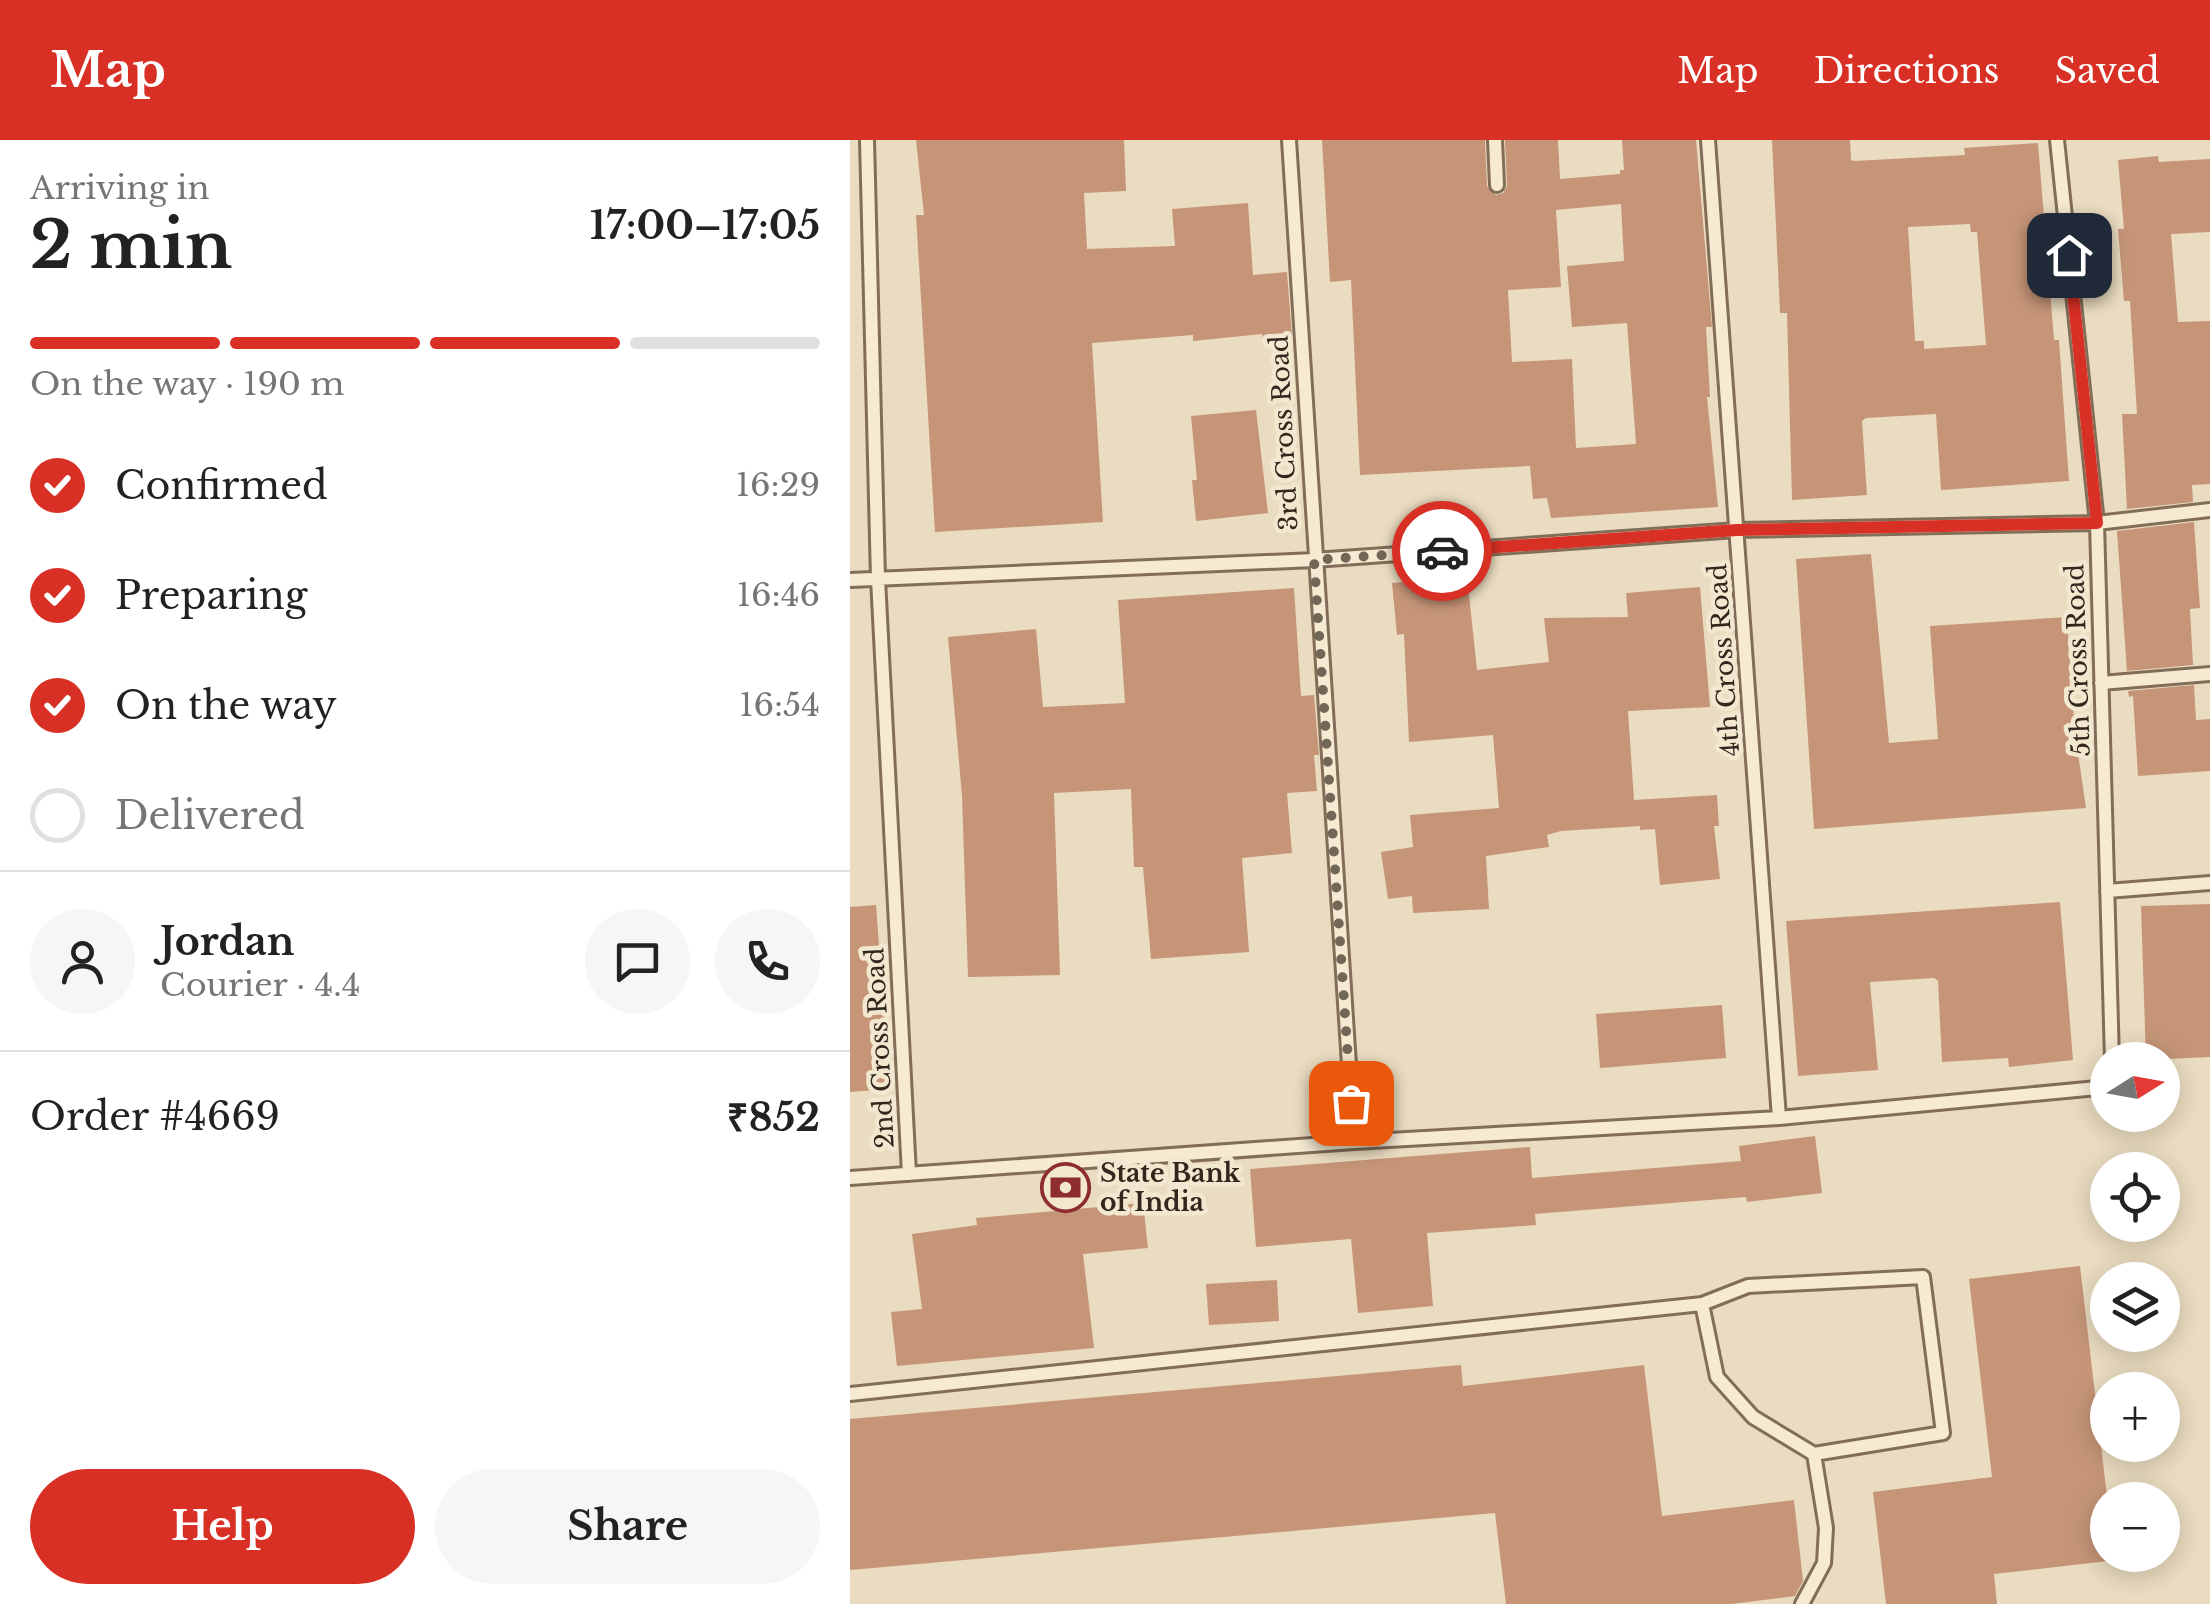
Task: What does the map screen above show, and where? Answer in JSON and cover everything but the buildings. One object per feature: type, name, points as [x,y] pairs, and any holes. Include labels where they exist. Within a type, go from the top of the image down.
[{"type":"lane","name":"2nd Cross Road","points":[[867,140],[878,579],[909,1174]]},
{"type":"lane","name":"3rd Cross Road","points":[[1289,140],[1354,1142]]},
{"type":"lane","points":[[1495,140],[1497,185]]},
{"type":"lane","name":"4th Cross Road","points":[[1708,140],[1779,1118]]},
{"type":"lane","name":"5th Cross Road","points":[[2057,140],[2097,523],[2112,1042]]},
{"type":"lane","points":[[850,580],[1314,560],[1737,530],[2097,523],[2210,510]]},
{"type":"lane","points":[[2101,683],[2210,674]]},
{"type":"lane","points":[[2108,891],[2210,883]]},
{"type":"lane","points":[[850,1178],[1354,1142],[1779,1118],[2090,1088]]},
{"type":"lane","points":[[850,1394],[1702,1304],[1748,1286],[1922,1277],[1943,1433],[1814,1454],[1753,1417],[1718,1377],[1702,1304]]},
{"type":"lane","points":[[1802,1604],[1824,1563],[1826,1528],[1814,1454]]},
{"type":"way so far","points":[[1351,1103],[1314,560],[1442,551]]},
{"type":"place","name":"State Bank of India","points":[[1065,1187]]},
{"type":"route","points":[[1442,551],[1737,530],[2097,523],[2069,255]]}]
